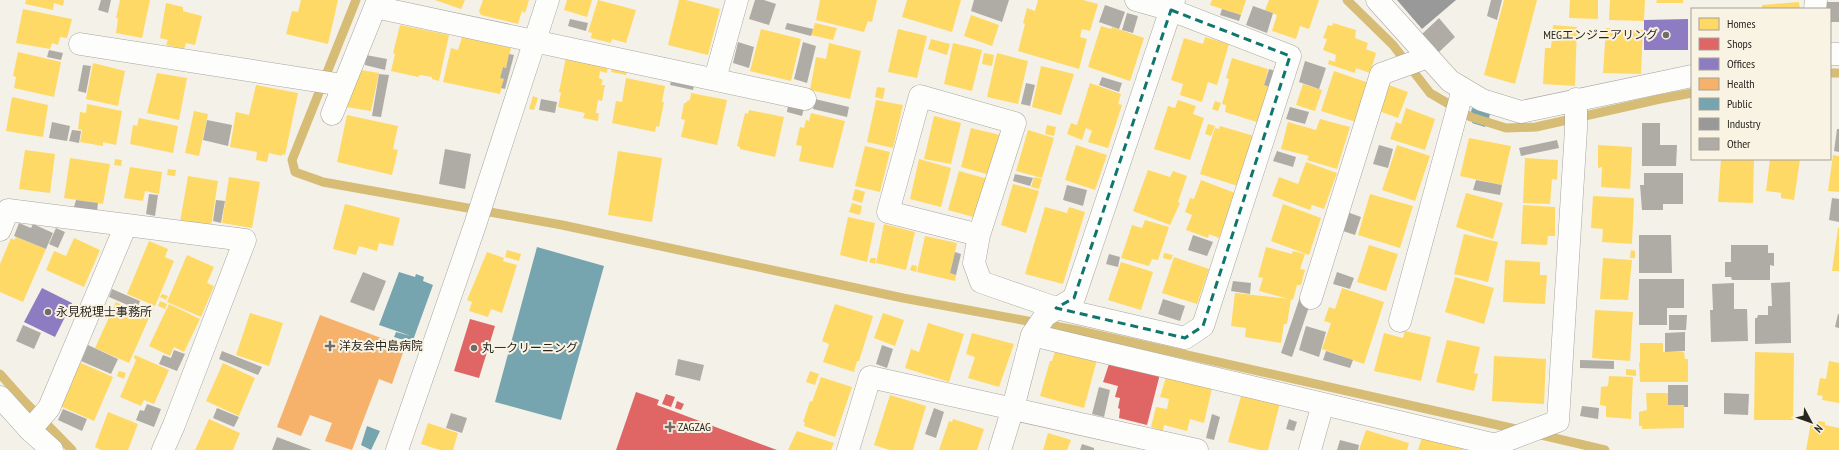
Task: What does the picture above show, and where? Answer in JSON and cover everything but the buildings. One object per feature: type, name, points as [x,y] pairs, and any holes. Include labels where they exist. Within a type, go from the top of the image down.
[{"type":"street","points":[[398,450],[484,198],[548,0]]},
{"type":"street","points":[[715,79],[737,0]]},
{"type":"street","points":[[1042,323],[1185,338],[1203,326],[1290,56],[1173,5],[1136,0]]},
{"type":"street","points":[[1377,0],[1424,58],[1461,93],[1521,112],[1577,112],[1691,76]]},
{"type":"street","points":[[332,114],[340,85],[377,3],[534,41],[805,99]]},
{"type":"street","points":[[1000,450],[1042,323],[1074,298],[1173,5]]},
{"type":"street","points":[[80,44],[340,85]]},
{"type":"street","points":[[1311,298],[1381,74],[1424,58]]},
{"type":"street","points":[[1400,321],[1461,93]]},
{"type":"street","points":[[979,235],[888,212],[920,96],[1015,123],[979,235],[974,263],[981,282],[1042,323],[1323,404],[1494,445],[1558,421],[1577,112]]},
{"type":"street","points":[[0,230],[8,210],[245,240],[163,450]]},
{"type":"street","points":[[39,421],[126,225]]},
{"type":"street","points":[[848,450],[870,377],[1013,408],[1151,445],[1197,450]]},
{"type":"street","points":[[0,397],[39,421],[52,450]]},
{"type":"street","points":[[1310,450],[1323,404]]},
{"type":"highlighted area","points":[[1171,10],[1290,56],[1203,326],[1185,338],[1056,308],[1074,298]]},
{"type":"waterway","points":[[356,0],[292,160],[295,172],[323,182],[562,225],[903,298],[1076,330],[1520,430]]},
{"type":"waterway","points":[[1347,0],[1393,45],[1430,93],[1471,117],[1506,128],[1536,127],[1691,93]]},
{"type":"waterway","points":[[1831,73],[1839,73]]},
{"type":"waterway","points":[[0,374],[72,450]]},
{"type":"waterway","points":[[1537,434],[1605,450]]},
{"type":"place","name":"MEGエンジニアリング","points":[[1666,35]]},
{"type":"place","name":"永見税理士事務所","points":[[48,312]]},
{"type":"place","name":"洋友会中島病院","points":[[330,346]]},
{"type":"place","name":"丸一クリーニング","points":[[474,348]]},
{"type":"place","name":"ZAGZAG","points":[[670,427]]}]
